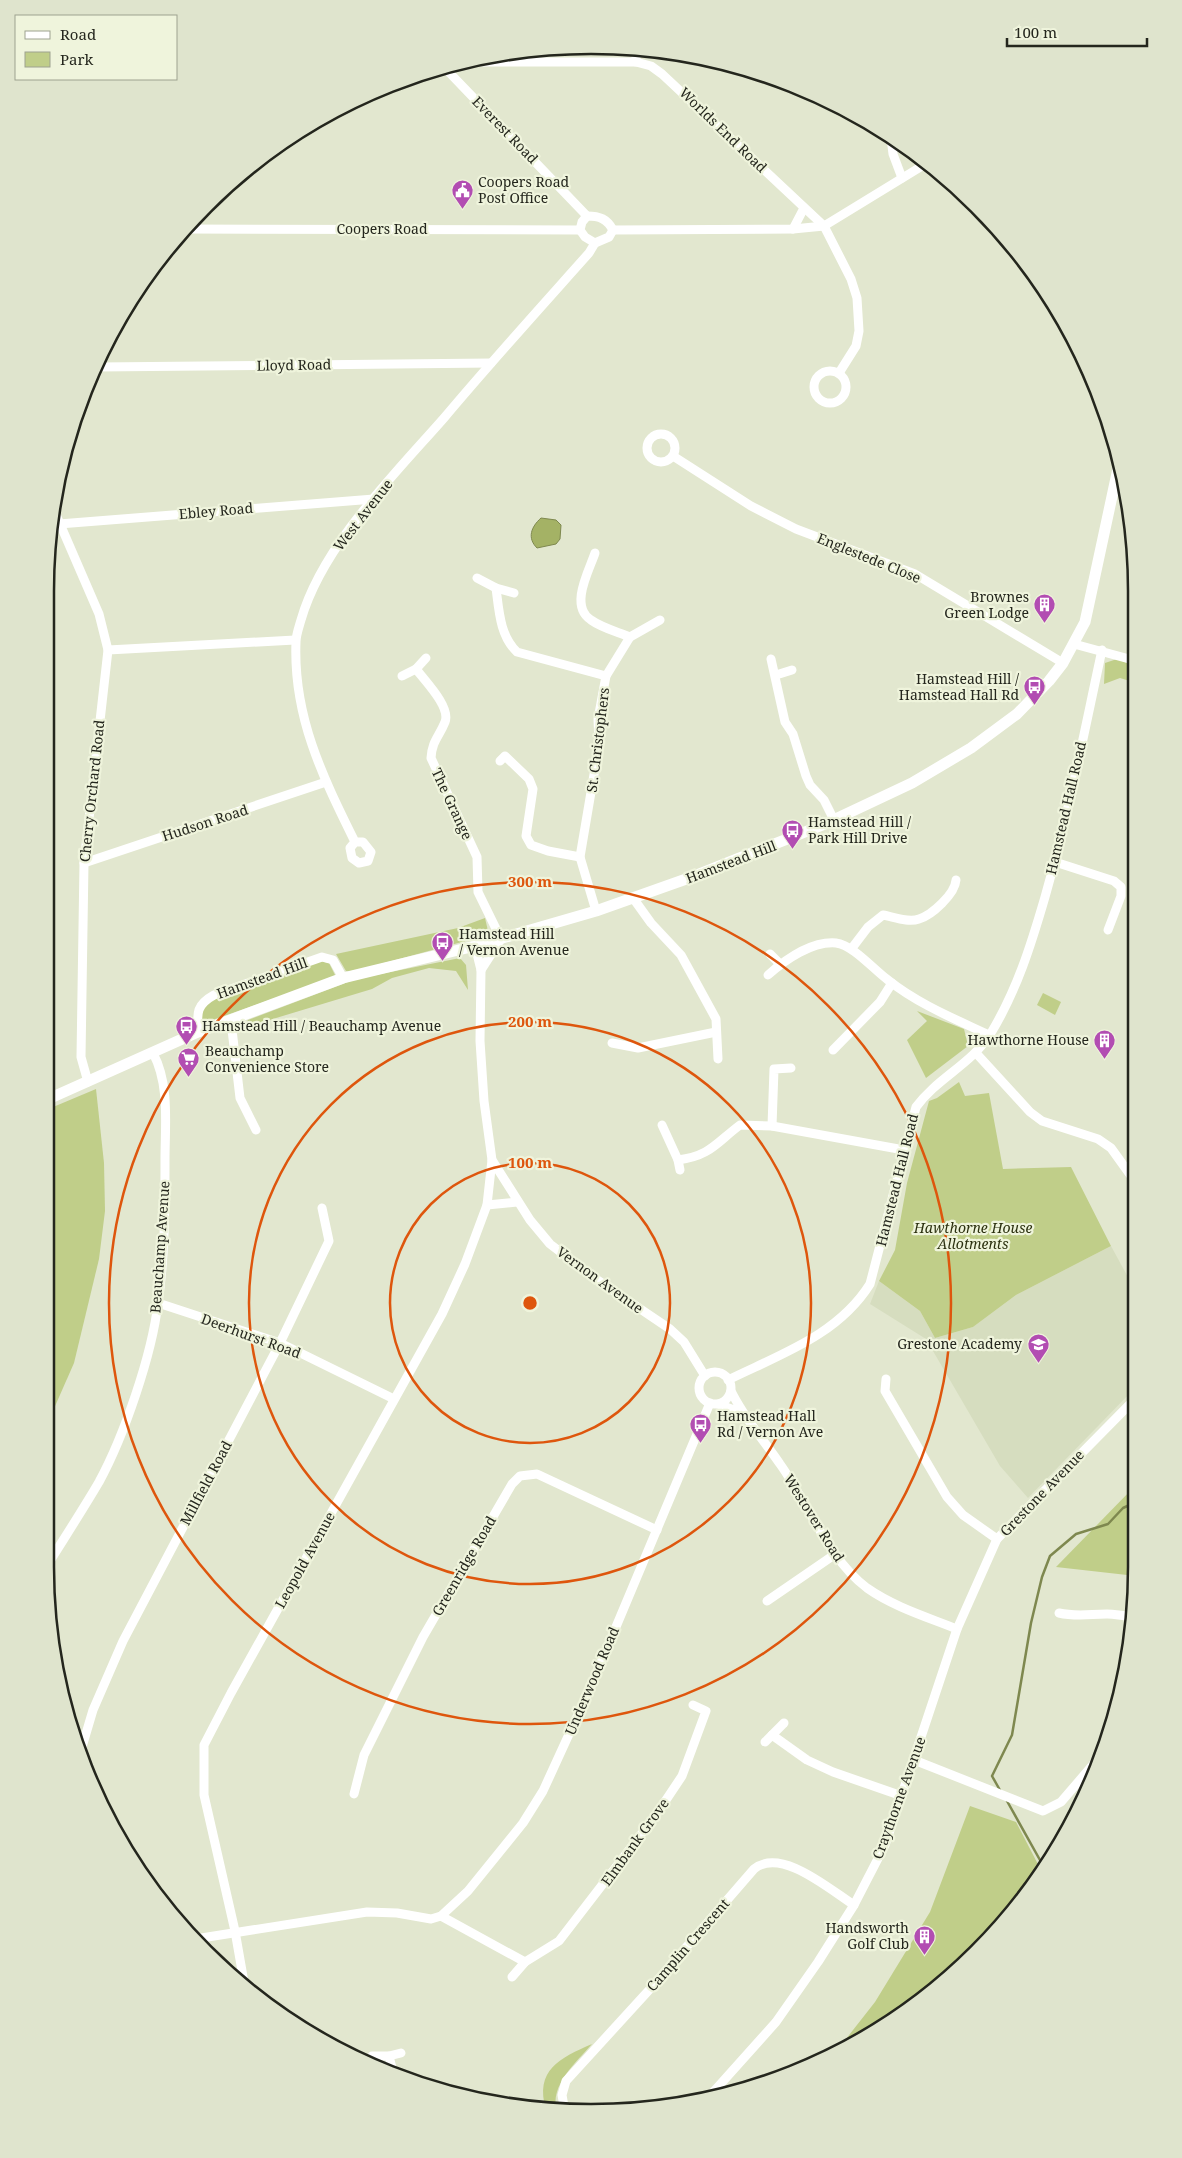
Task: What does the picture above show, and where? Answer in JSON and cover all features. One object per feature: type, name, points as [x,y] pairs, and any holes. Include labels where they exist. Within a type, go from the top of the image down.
[{"type":"main road","name":"Hamstead Hill","points":[[54,1097],[198,1032],[343,978],[475,946],[596,911],[741,859],[834,820],[912,783],[971,748],[1017,714],[1049,681],[1063,663],[1085,622],[1116,478]]},
{"type":"street","points":[[501,61],[636,62],[636,56]]},
{"type":"street","points":[[535,57],[537,61]]},
{"type":"street","name":"Worlds End Road","points":[[636,62],[651,66],[662,74],[824,226]]},
{"type":"street","name":"Everest Road","points":[[449,73],[587,216]]},
{"type":"street","points":[[892,146],[902,178]]},
{"type":"street","points":[[613,230],[793,229],[824,226],[920,167]]},
{"type":"street","points":[[793,229],[804,208]]},
{"type":"street","points":[[587,216],[604,218],[613,230],[609,237],[595,243],[585,237],[580,230],[582,222],[587,216]]},
{"type":"street","points":[[824,226],[851,279],[858,298],[860,331],[856,346],[839,373]]},
{"type":"street","name":"Coopers Road","points":[[195,228],[580,230]]},
{"type":"street","name":"West Avenue","points":[[355,842],[326,782],[304,725],[295,678],[296,640],[306,605],[329,559],[374,499],[589,253],[595,243]]},
{"type":"street","name":"Lloyd Road","points":[[103,367],[491,363]]},
{"type":"street","name":"Englestede Close","points":[[673,456],[751,506],[796,529],[915,574],[1063,663]]},
{"type":"street","name":"Ebley Road","points":[[59,524],[374,499]]},
{"type":"street","name":"Cherry Orchard Road","points":[[58,521],[99,614],[108,650],[84,863],[81,1056],[88,1082]]},
{"type":"street","points":[[595,553],[581,597],[581,608],[590,620],[630,637]]},
{"type":"street","points":[[477,578],[496,588],[514,593]]},
{"type":"street","points":[[496,588],[500,619],[505,634],[517,652],[606,676]]},
{"type":"street","name":"St. Christophers","points":[[596,911],[580,858],[599,745],[598,720],[606,676],[630,637],[660,620]]},
{"type":"street","points":[[108,650],[296,640]]},
{"type":"street","points":[[1074,644],[1128,658]]},
{"type":"street","name":"Hamstead Hall Road","points":[[728,1380],[833,1327],[861,1299],[870,1284],[916,1107],[935,1084],[976,1053],[1005,1008],[1025,964],[1055,862],[1102,650]]},
{"type":"street","points":[[402,676],[416,669],[426,658]]},
{"type":"street","points":[[771,658],[785,722],[793,734],[810,785],[824,800],[834,820]]},
{"type":"street","name":"The Grange","points":[[416,669],[445,708],[446,720],[432,744],[431,758],[477,857],[478,892],[501,938]]},
{"type":"street","points":[[776,675],[792,670]]},
{"type":"street","points":[[500,761],[505,756],[529,779],[533,789],[526,836],[532,845],[548,851],[580,858]]},
{"type":"street","name":"Hudson Road","points":[[84,863],[326,782]]},
{"type":"street","points":[[1055,862],[1114,881],[1121,887],[1121,896],[1108,930]]},
{"type":"street","points":[[852,948],[868,927],[883,916],[908,920],[920,919],[951,896],[956,880]]},
{"type":"street","points":[[633,898],[651,923],[681,955],[716,1019],[718,1059]]},
{"type":"street","points":[[481,970],[501,938]]},
{"type":"street","points":[[768,975],[780,964],[820,944],[836,943],[852,948],[869,966],[919,1001],[989,1035]]},
{"type":"street","name":"Vernon Avenue","points":[[475,946],[481,970],[480,1049],[484,1101],[492,1160],[517,1202],[550,1244],[593,1277],[670,1329],[684,1342],[705,1376]]},
{"type":"street","points":[[770,954],[780,964]]},
{"type":"street","name":"Hamstead Hill","points":[[198,1032],[199,1009],[204,1000],[214,994],[322,957],[334,960],[343,978]]},
{"type":"street","points":[[833,1050],[880,1002],[892,983]]},
{"type":"street","points":[[231,1021],[240,1098],[256,1130]]},
{"type":"street","points":[[612,1043],[638,1048],[716,1032]]},
{"type":"street","points":[[839,1042],[847,1049]]},
{"type":"street","name":"Beauchamp Avenue","points":[[54,1554],[99,1481],[124,1423],[142,1370],[158,1303],[165,1210],[165,1093],[161,1068],[153,1053]]},
{"type":"street","points":[[976,1053],[1030,1112],[1042,1121],[1098,1139],[1111,1148],[1128,1172]]},
{"type":"street","points":[[772,1126],[774,1069],[790,1068]]},
{"type":"street","points":[[662,1125],[678,1160],[680,1170]]},
{"type":"street","points":[[678,1160],[692,1158],[716,1147],[740,1125],[772,1126],[904,1150]]},
{"type":"street","name":"Leopold Avenue","points":[[243,1976],[235,1931],[204,1795],[204,1745],[231,1692],[453,1289],[487,1205],[492,1160]]},
{"type":"street","points":[[487,1205],[517,1202]]},
{"type":"street","name":"Millfield Road","points":[[83,1743],[93,1710],[123,1641],[280,1343],[329,1242],[322,1208]]},
{"type":"street","name":"Deerhurst Road","points":[[158,1303],[280,1343],[394,1399]]},
{"type":"street","points":[[714,1404],[727,1399],[731,1391],[728,1380],[719,1373],[705,1376],[699,1388],[702,1397],[714,1404],[742,1413]]},
{"type":"street","points":[[886,1379],[885,1392],[947,1497],[964,1515],[997,1539]]},
{"type":"street","name":"Westover Road","points":[[731,1391],[742,1413],[780,1464],[812,1513],[834,1555],[866,1587],[887,1601],[957,1629]]},
{"type":"street","name":"Underwood Road","points":[[702,1397],[703,1421]]},
{"type":"street","name":"Underwood Road","points":[[441,1916],[468,1891],[523,1823],[543,1792],[592,1684],[703,1421],[714,1404]]},
{"type":"street","name":"Grestone Avenue","points":[[957,1629],[997,1539],[1128,1406]]},
{"type":"street","name":"Greenridge Road","points":[[354,1794],[364,1755],[423,1637],[512,1484],[520,1476],[537,1474],[656,1530]]},
{"type":"street","points":[[767,1601],[834,1555]]},
{"type":"street","points":[[1059,1613],[1068,1615],[1110,1612],[1126,1616]]},
{"type":"street","name":"Craythorne Avenue","points":[[716,2089],[776,2022],[818,1962],[854,1904],[885,1845],[957,1629]]},
{"type":"street","name":"Elmbank Grove","points":[[512,1976],[524,1962],[559,1941],[656,1815],[682,1776],[706,1711],[693,1705]]},
{"type":"street","points":[[765,1742],[784,1723]]},
{"type":"street","points":[[772,1735],[807,1760],[833,1772],[902,1796]]},
{"type":"street","points":[[914,1760],[1043,1811],[1061,1802],[1089,1769]]},
{"type":"street","name":"Camplin Crescent","points":[[563,2103],[562,2095],[566,2081],[650,1989],[754,1869],[762,1863],[774,1862],[790,1865],[854,1904]]},
{"type":"street","points":[[202,1938],[367,1912],[397,1913],[431,1919],[441,1916],[524,1962]]},
{"type":"street","points":[[372,2056],[389,2056],[401,2053]]},
{"type":"street","points":[[389,2056],[391,2066]]},
{"type":"shaded area","points":[[541,518],[556,520],[561,525],[560,539],[556,544],[537,548],[531,536],[535,525]]},
{"type":"shaded area","name":"Grestone Academy","points":[[1111,1246],[1128,1277],[1128,1395],[1028,1498],[1000,1466],[926,1339],[870,1304],[879,1281],[920,1311],[935,1338],[973,1327],[1016,1295]]},
{"type":"green space","points":[[1117,659],[1128,663],[1128,680],[1120,678],[1104,684],[1105,663]]},
{"type":"green space","points":[[485,918],[488,931],[484,936],[351,972],[346,971],[336,954],[458,928]]},
{"type":"green space","points":[[460,958],[466,965],[468,990],[456,971],[429,968],[392,978],[372,989],[243,1028],[248,1020],[356,979]]},
{"type":"green space","points":[[320,961],[329,963],[336,977],[201,1024],[201,1008],[205,1003]]},
{"type":"green space","points":[[1043,993],[1061,1002],[1055,1015],[1037,1005]]},
{"type":"green space","points":[[917,1011],[964,1029],[968,1046],[926,1078],[907,1040],[927,1021]]},
{"type":"green space","name":"Hawthorne House Allotments","points":[[959,1082],[965,1096],[989,1093],[1003,1169],[1071,1167],[1111,1246],[1016,1295],[973,1327],[935,1338],[920,1311],[879,1281],[895,1250],[907,1183],[929,1101],[937,1098]]},
{"type":"green space","points":[[96,1089],[104,1163],[105,1211],[99,1259],[74,1363],[54,1409],[54,1107]]},
{"type":"green space","points":[[1128,1493],[1128,1575],[1056,1567]]},
{"type":"green space","name":"Handsworth Golf Club","points":[[970,1806],[1016,1822],[1038,1865],[1017,1894],[971,1947],[945,1971],[889,2014],[845,2040],[875,2002],[930,1912]]},
{"type":"green space","points":[[592,2044],[560,2084],[556,2103],[544,2102],[544,2085],[547,2075],[560,2060]]},
{"type":"waterway","points":[[1001,1792],[992,1776],[1012,1735],[1031,1623],[1042,1577],[1050,1556],[1076,1534],[1108,1524],[1123,1508],[1128,1506]]},
{"type":"waterway","points":[[1007,1801],[1041,1861]]},
{"type":"place","name":"Coopers Road Post Office","points":[[462,209]]},
{"type":"place","name":"Brownes Green Lodge","points":[[1045,624]]},
{"type":"place","name":"Hamstead Hill / Hamstead Hall Rd","points":[[1035,706]]},
{"type":"place","name":"Hamstead Hill / Park Hill Drive","points":[[792,849]]},
{"type":"place","name":"Hamstead Hill / Vernon Avenue","points":[[443,961]]},
{"type":"place","name":"Hamstead Hill / Beauchamp Avenue","points":[[186,1045]]},
{"type":"place","name":"Hawthorne House","points":[[1105,1059]]},
{"type":"place","name":"Beauchamp Convenience Store","points":[[189,1078]]},
{"type":"place","name":"Grestone Academy","points":[[1038,1363]]},
{"type":"place","name":"Hamstead Hall Rd / Vernon Ave","points":[[701,1443]]},
{"type":"place","name":"Handsworth Golf Club","points":[[925,1955]]}]
